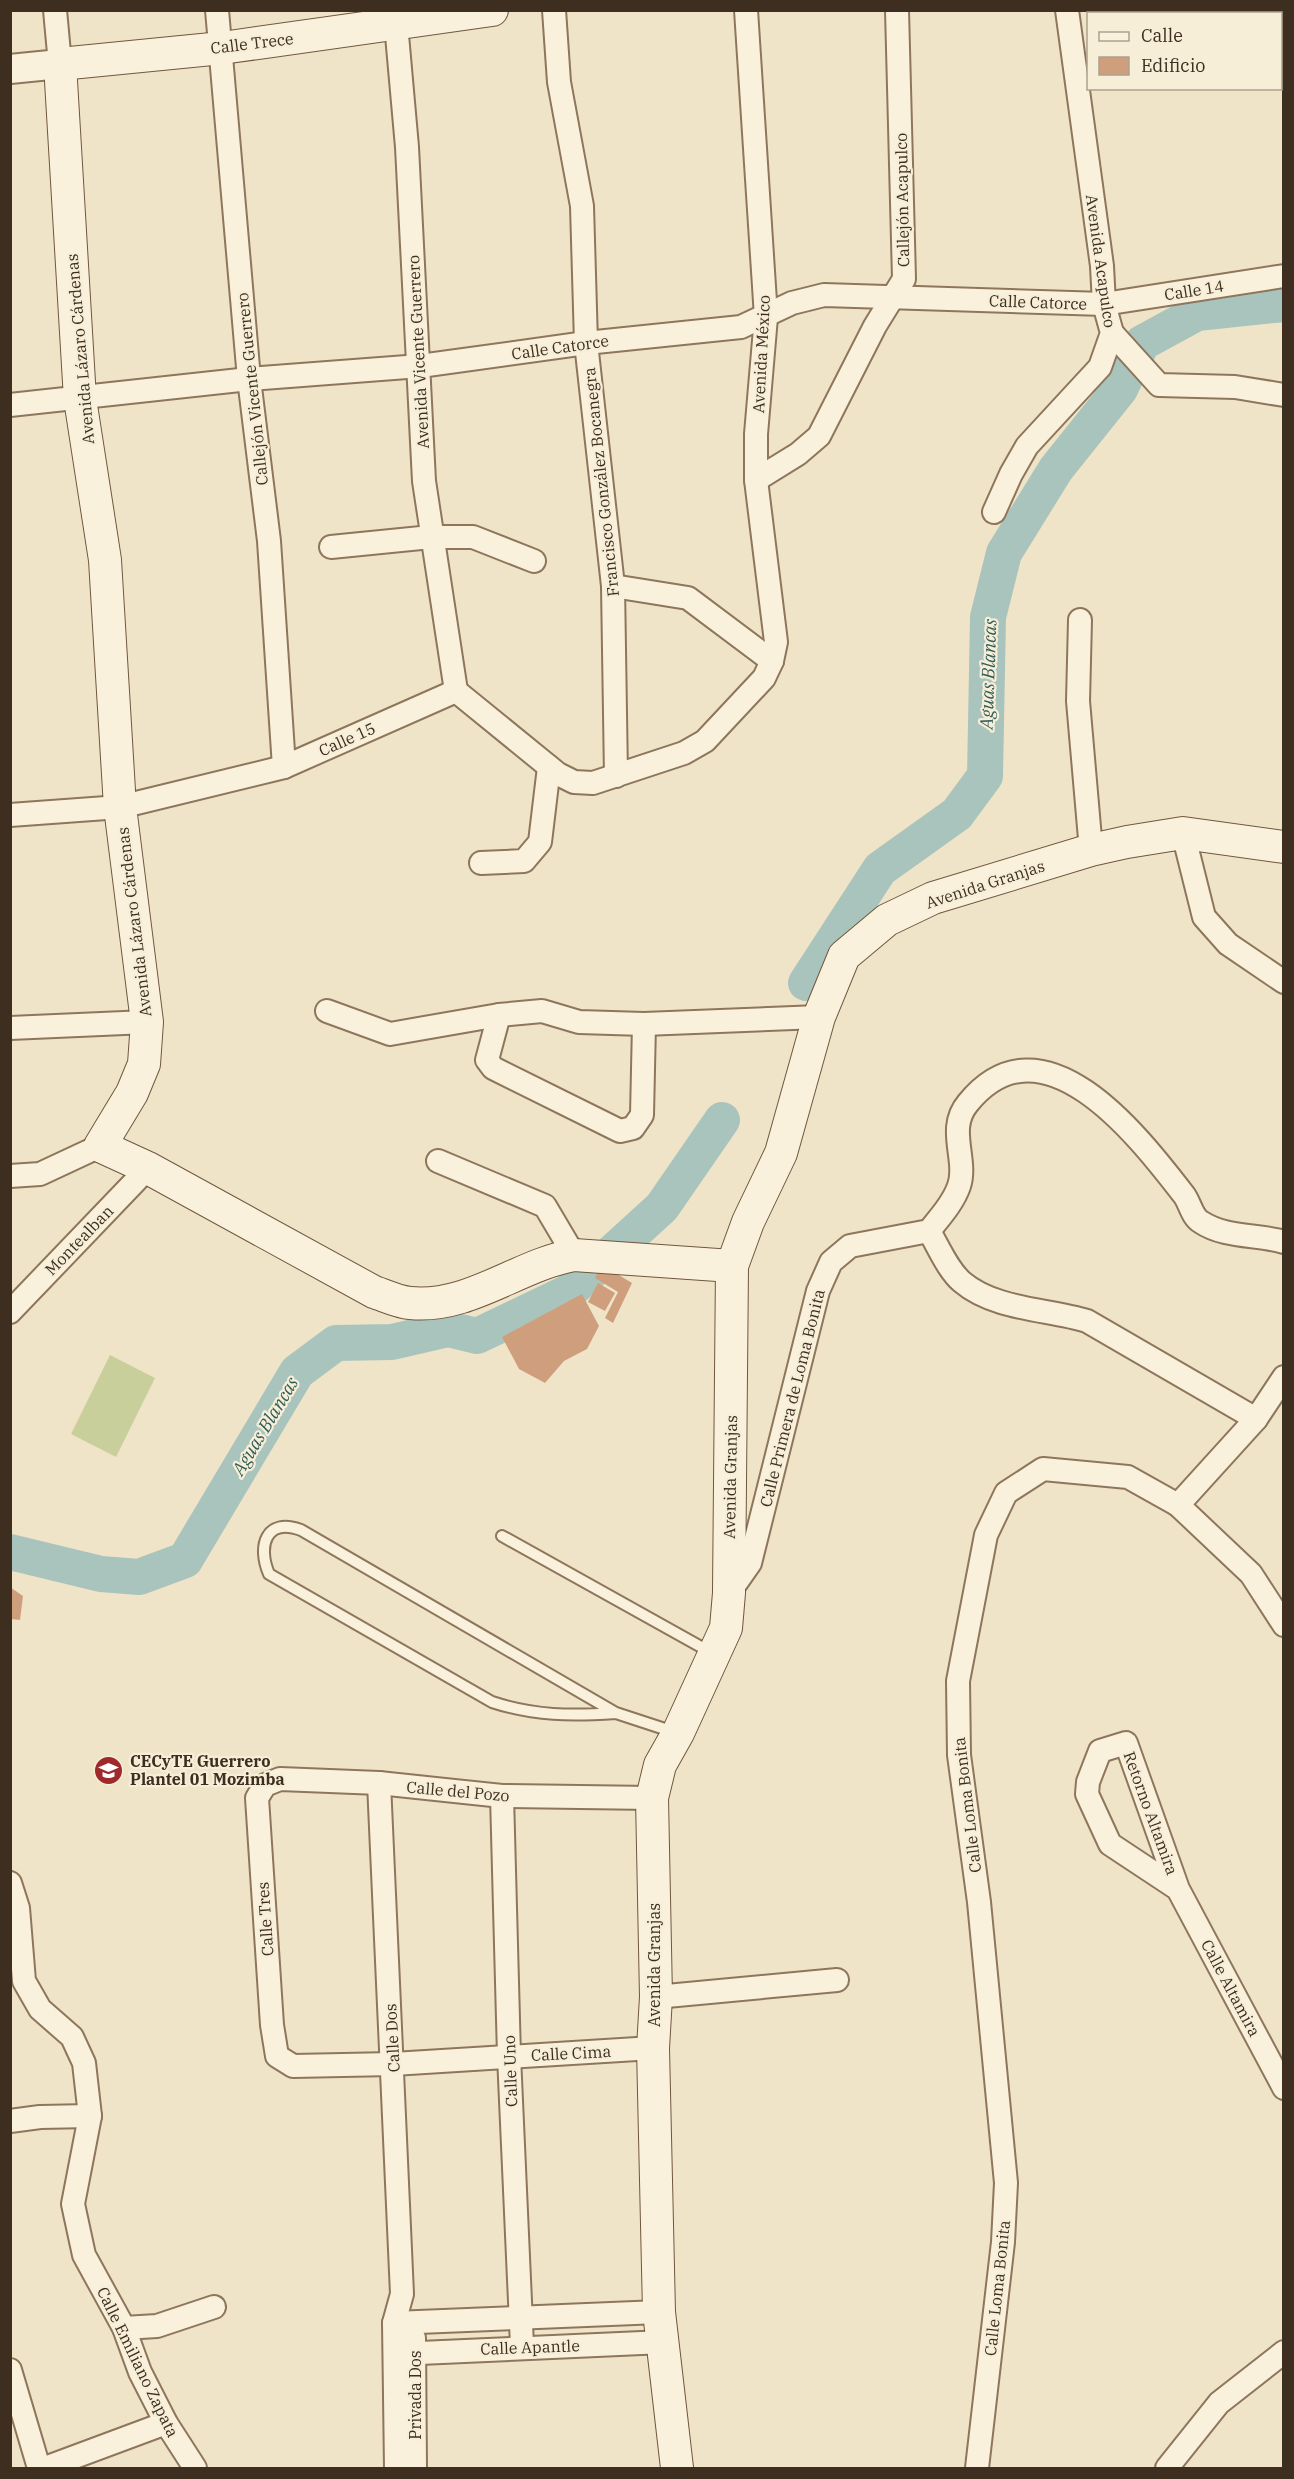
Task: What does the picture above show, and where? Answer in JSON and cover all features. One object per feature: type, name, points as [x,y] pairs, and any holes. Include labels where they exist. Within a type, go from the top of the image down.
[{"type":"main road","name":"Calle Trece","points":[[60,64],[222,48],[396,17],[492,10]]},
{"type":"main road","name":"Avenida Lázaro Cárdenas","points":[[60,64],[81,399],[105,560],[120,807],[147,1022],[144,1064],[132,1093],[99,1146]]},
{"type":"main road","name":"Avenida Granjas","points":[[676,2469],[662,2327],[652,2049],[656,1997],[652,1798],[660,1765],[678,1733],[726,1628],[729,1593],[732,1266],[748,1222],[781,1153],[819,1017],[844,956],[887,920],[933,898],[1091,850],[1183,832],[1284,847]]},
{"type":"main road","points":[[99,1146],[148,1168],[375,1292],[409,1303],[452,1301],[554,1259],[574,1255],[631,1261],[732,1266]]},
{"type":"street","name":"Avenida Lázaro Cárdenas","points":[[55,10],[60,64]]},
{"type":"street","name":"Callejón Vicente Guerrero","points":[[217,10],[249,379],[269,541],[284,767]]},
{"type":"street","name":"Francisco González Bocanegra","points":[[554,10],[560,82],[582,206],[586,342],[613,586],[616,776]]},
{"type":"street","name":"Avenida México","points":[[746,10],[766,317],[756,434],[756,480],[776,642],[772,661]]},
{"type":"street","name":"Callejón Acapulco","points":[[756,480],[798,454],[819,436],[892,296],[904,279],[897,10]]},
{"type":"street","name":"Avenida Acapulco","points":[[994,512],[1027,446],[1100,367],[1113,334],[1104,304],[1102,266],[1067,10]]},
{"type":"street","name":"Avenida Vicente Guerrero","points":[[396,17],[407,147],[420,366],[424,481],[456,691]]},
{"type":"street","name":"Calle Trece","points":[[10,69],[60,64]]},
{"type":"street","name":"Calle 14","points":[[1104,304],[1284,276]]},
{"type":"street","name":"Calle Catorce","points":[[10,405],[249,379],[420,366],[586,342],[741,327],[792,303],[824,296],[892,296],[1104,304]]},
{"type":"street","points":[[1113,334],[1159,385],[1235,387],[1284,395]]},
{"type":"street","points":[[331,547],[431,537],[473,537],[534,561]]},
{"type":"street","points":[[456,691],[549,767],[574,782],[593,783],[616,776],[684,753],[705,741],[764,678],[772,661],[688,598],[613,586]]},
{"type":"street","points":[[1080,620],[1078,701],[1091,850]]},
{"type":"street","name":"Calle 15","points":[[10,815],[120,807],[284,767],[456,691]]},
{"type":"street","points":[[481,863],[524,861],[540,842],[549,767]]},
{"type":"street","points":[[1183,832],[1204,917],[1227,944],[1284,982]]},
{"type":"street","points":[[327,1011],[390,1034],[499,1015],[542,1011],[579,1022],[644,1024],[819,1017]]},
{"type":"street","points":[[499,1015],[487,1060],[493,1068],[620,1131],[633,1128],[642,1115],[644,1024]]},
{"type":"street","points":[[10,1028],[147,1022]]},
{"type":"street","points":[[1256,1419],[1087,1321],[1060,1313],[1019,1306],[984,1295],[962,1282],[947,1263],[929,1231],[949,1206],[960,1184],[958,1123],[967,1104],[984,1087],[1012,1072],[1035,1070],[1057,1074],[1083,1088],[1115,1115],[1186,1197],[1198,1221],[1217,1231],[1284,1242]]},
{"type":"street","points":[[10,1176],[40,1174],[99,1146]]},
{"type":"street","points":[[438,1161],[545,1206],[574,1255]]},
{"type":"street","name":"Montealban","points":[[10,1312],[148,1168]]},
{"type":"street","name":"Calle Primera de Loma Bonita","points":[[729,1593],[750,1563],[818,1291],[831,1262],[850,1246],[929,1231]]},
{"type":"street","points":[[1178,1505],[1256,1419],[1284,1377]]},
{"type":"street","name":"Calle Loma Bonita","points":[[977,2469],[1003,2242],[1006,2183],[979,1902],[959,1755],[958,1681],[986,1535],[1006,1492],[1043,1469],[1128,1478],[1178,1505],[1251,1574],[1284,1625]]},
{"type":"street","name":"Retorno Altamira","points":[[1126,1743],[1178,1889],[1110,1844],[1087,1794],[1088,1782],[1100,1751],[1126,1743]]},
{"type":"street","name":"Calle del Pozo","points":[[265,1785],[280,1779],[379,1783],[502,1796],[652,1798]]},
{"type":"street","name":"Calle Dos","points":[[379,1783],[404,2322]]},
{"type":"street","name":"Calle Tres","points":[[265,1785],[256,1798],[272,2025],[277,2056]]},
{"type":"street","name":"Calle Uno","points":[[502,1796],[509,2056],[522,2346]]},
{"type":"street","name":"Calle Emiliano Zapata","points":[[10,1883],[18,1908],[24,1982],[40,2009],[72,2037],[84,2063],[90,2116],[73,2204],[84,2256],[124,2328],[140,2372],[166,2423],[195,2469]]},
{"type":"street","name":"Calle Altamira","points":[[1178,1889],[1284,2088]]},
{"type":"street","points":[[656,1997],[837,1980]]},
{"type":"street","name":"Calle Cima","points":[[277,2056],[293,2066],[393,2064],[652,2049]]},
{"type":"street","points":[[10,2121],[40,2116],[90,2116]]},
{"type":"street","points":[[124,2328],[157,2326],[214,2307]]},
{"type":"street","name":"Calle Apantle","points":[[404,2322],[521,2317],[662,2327]]},
{"type":"street","name":"Privada Dos","points":[[404,2322],[415,2469]]},
{"type":"street","name":"Calle Apantle","points":[[406,2353],[522,2346],[662,2327]]},
{"type":"street","points":[[1167,2469],[1219,2403],[1284,2352]]},
{"type":"street","name":"Privada Dos","points":[[396,2469],[406,2353]]},
{"type":"street","points":[[10,2370],[39,2469]]},
{"type":"street","points":[[45,2469],[166,2423]]},
{"type":"lane","points":[[616,1713],[561,1716],[517,1710],[492,1702],[269,1574],[262,1556],[267,1537],[273,1530],[282,1527],[301,1530],[616,1713],[678,1733]]},
{"type":"lane","points":[[502,1536],[715,1655]]},
{"type":"green space","points":[[110,1355],[155,1378],[116,1457],[71,1434]]},
{"type":"building","points":[[602,1265],[632,1283],[613,1323],[605,1318],[618,1292],[595,1278]]},
{"type":"building","points":[[598,1283],[615,1293],[605,1311],[588,1302]]},
{"type":"building","points":[[582,1294],[599,1326],[587,1349],[564,1361],[545,1383],[519,1369],[502,1337]]},
{"type":"building","points":[[10,1587],[23,1596],[20,1620],[10,1619]]},
{"type":"waterway","name":"Aguas Blancas","points":[[806,983],[880,869],[957,814],[985,776],[988,617],[1004,553],[1056,469],[1120,389],[1142,343],[1197,313],[1284,304]]},
{"type":"waterway","name":"Aguas Blancas","points":[[10,1552],[101,1574],[139,1577],[185,1560],[297,1372],[336,1343],[392,1342],[448,1329],[477,1336],[569,1292],[662,1207],[722,1120]]},
{"type":"place","name":"CECyTE Guerrero Plantel 01 Mozimba","points":[[109,1770]]}]
